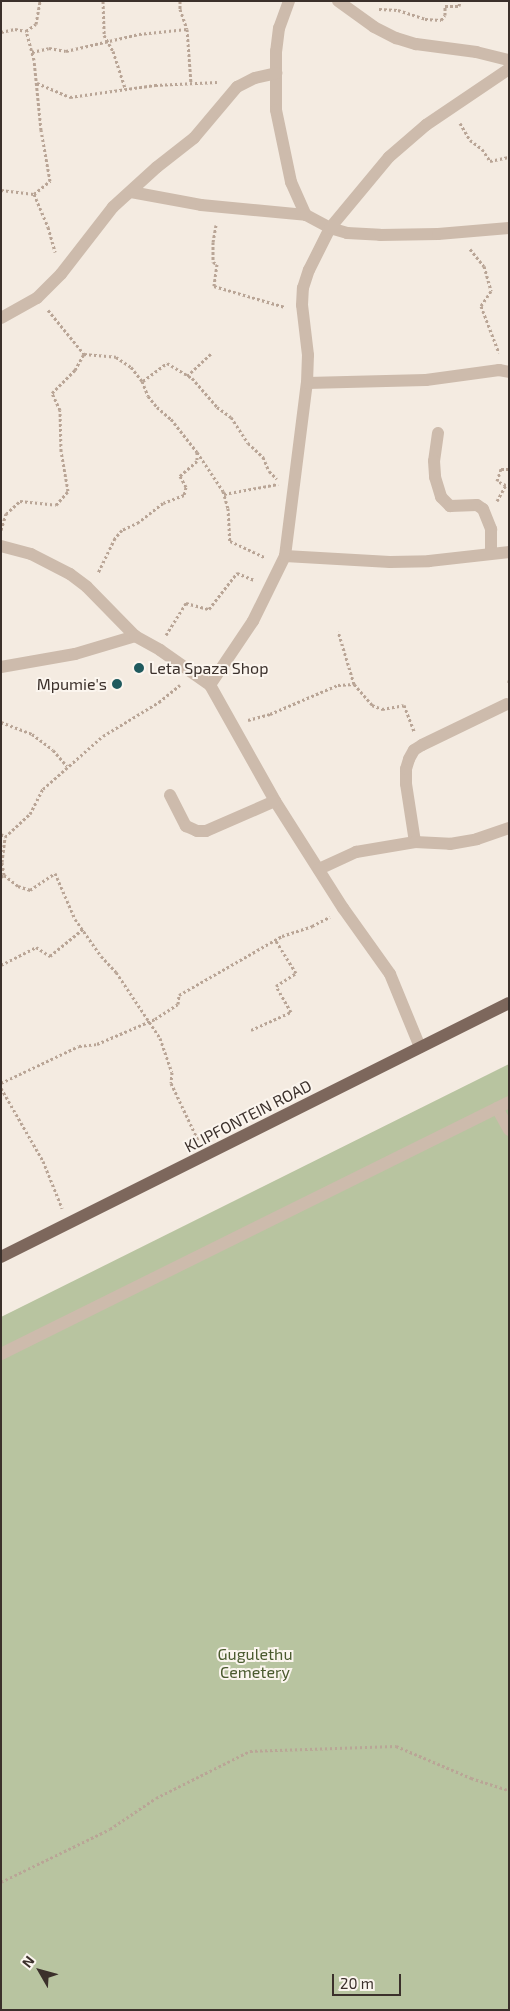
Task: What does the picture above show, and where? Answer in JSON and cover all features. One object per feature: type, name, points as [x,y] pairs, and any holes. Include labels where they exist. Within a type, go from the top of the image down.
[{"type":"main road","name":"KLIPFONTEIN ROAD","points":[[1,1257],[509,1003]]},
{"type":"street","points":[[289,1],[279,28],[276,110],[282,145],[292,182],[306,215]]},
{"type":"street","points":[[338,1],[374,27],[396,38],[416,44],[476,52],[509,60]]},
{"type":"street","points":[[210,685],[253,621],[283,559],[307,383],[308,355],[302,310],[303,288],[309,270],[330,228],[394,152],[413,135],[452,106],[509,69]]},
{"type":"street","points":[[1,318],[37,298],[61,274],[113,207],[157,167],[194,138],[237,87],[255,78],[276,73]]},
{"type":"street","points":[[131,192],[221,207],[306,215],[330,228],[347,233],[380,236],[509,228]]},
{"type":"street","points":[[307,383],[426,380],[504,371]]},
{"type":"street","points":[[438,433],[434,461],[435,477],[441,497],[450,506],[477,505],[483,509],[491,529],[491,552]]},
{"type":"street","points":[[1,546],[31,554],[70,574],[87,587],[135,636],[158,649],[210,685],[275,801],[343,908],[390,974],[420,1048]]},
{"type":"street","points":[[283,559],[390,562],[429,561],[491,552],[509,552]]},
{"type":"street","points":[[1,667],[75,654],[135,636]]},
{"type":"street","points":[[415,842],[406,784],[406,769],[409,759],[422,745],[507,704]]},
{"type":"street","points":[[170,795],[186,826],[197,831],[206,831],[275,801]]},
{"type":"street","points":[[319,869],[356,852],[415,842],[450,844],[477,839],[509,828]]},
{"type":"street","points":[[1,1354],[503,1105],[509,1130]]},
{"type":"path","points":[[1,32],[15,29],[26,31],[36,24],[40,1]]},
{"type":"path","points":[[102,1],[104,36],[113,51],[125,89]]},
{"type":"path","points":[[180,1],[180,10],[187,29],[191,83]]},
{"type":"path","points":[[358,14],[385,8],[426,19],[440,20],[444,15],[446,6],[460,6],[460,1]]},
{"type":"path","points":[[32,52],[49,48],[66,51],[139,34],[187,29]]},
{"type":"path","points":[[1,190],[34,194],[50,180],[41,130],[38,83],[26,31]]},
{"type":"path","points":[[38,83],[70,97],[125,89],[191,83],[218,82],[237,87]]},
{"type":"path","points":[[452,106],[470,140],[482,149],[490,161],[509,157]]},
{"type":"path","points":[[34,194],[48,227],[61,274]]},
{"type":"path","points":[[221,207],[213,242],[212,262],[216,264],[214,286],[242,293],[272,305],[302,310]]},
{"type":"path","points":[[457,232],[484,266],[491,291],[480,306],[502,360],[504,371]]},
{"type":"path","points":[[37,298],[84,354],[116,358],[131,367],[142,381],[148,396],[157,407],[171,418],[197,452],[224,494],[228,508],[230,541],[254,553],[283,559]]},
{"type":"path","points":[[1,530],[6,514],[20,501],[56,505],[68,491],[61,451],[60,410],[52,393],[75,370],[84,354]]},
{"type":"path","points":[[187,376],[211,354]]},
{"type":"path","points":[[142,381],[167,363],[187,376],[208,395],[217,407],[231,417],[248,443],[263,457],[269,470],[281,483],[224,494]]},
{"type":"path","points":[[87,587],[97,577],[115,538],[122,530],[139,522],[164,502],[184,495],[186,486],[180,476],[196,461],[197,452]]},
{"type":"path","points":[[483,509],[499,499],[506,484],[496,481],[501,469],[509,470]]},
{"type":"path","points":[[158,649],[186,603],[209,609],[237,573],[271,586]]},
{"type":"path","points":[[338,632],[354,684],[372,705],[382,709],[404,705],[411,726],[422,745]]},
{"type":"path","points":[[193,673],[159,702],[103,736],[67,766],[43,790],[30,814],[6,837],[2,862],[3,876],[18,886],[30,890],[55,873],[75,919],[116,972],[147,1022],[160,1038],[172,1072],[171,1083],[198,1141]]},
{"type":"path","points":[[233,724],[270,714],[338,684],[354,684]]},
{"type":"path","points":[[1,722],[32,734],[53,750],[67,766]]},
{"type":"path","points":[[1,834],[6,837]]},
{"type":"path","points":[[1,1083],[79,1046],[97,1044],[170,1011],[178,1004],[179,995],[275,939],[312,926],[343,908]]},
{"type":"path","points":[[1,965],[36,947],[50,956],[83,929]]},
{"type":"path","points":[[251,1030],[291,1012],[276,986],[296,973],[275,939]]},
{"type":"path","points":[[1,1088],[43,1161],[62,1208]]},
{"type":"path","points":[[1,1882],[110,1829],[156,1798],[250,1751],[396,1746],[471,1778],[509,1790]]},
{"type":"green space","name":"Gugulethu Cemetery","points":[[509,1064],[509,2010],[1,2010],[1,1317]]},
{"type":"place","name":"Leta Spaza Shop","points":[[139,668]]},
{"type":"place","name":"Mpumie's","points":[[117,684]]}]
